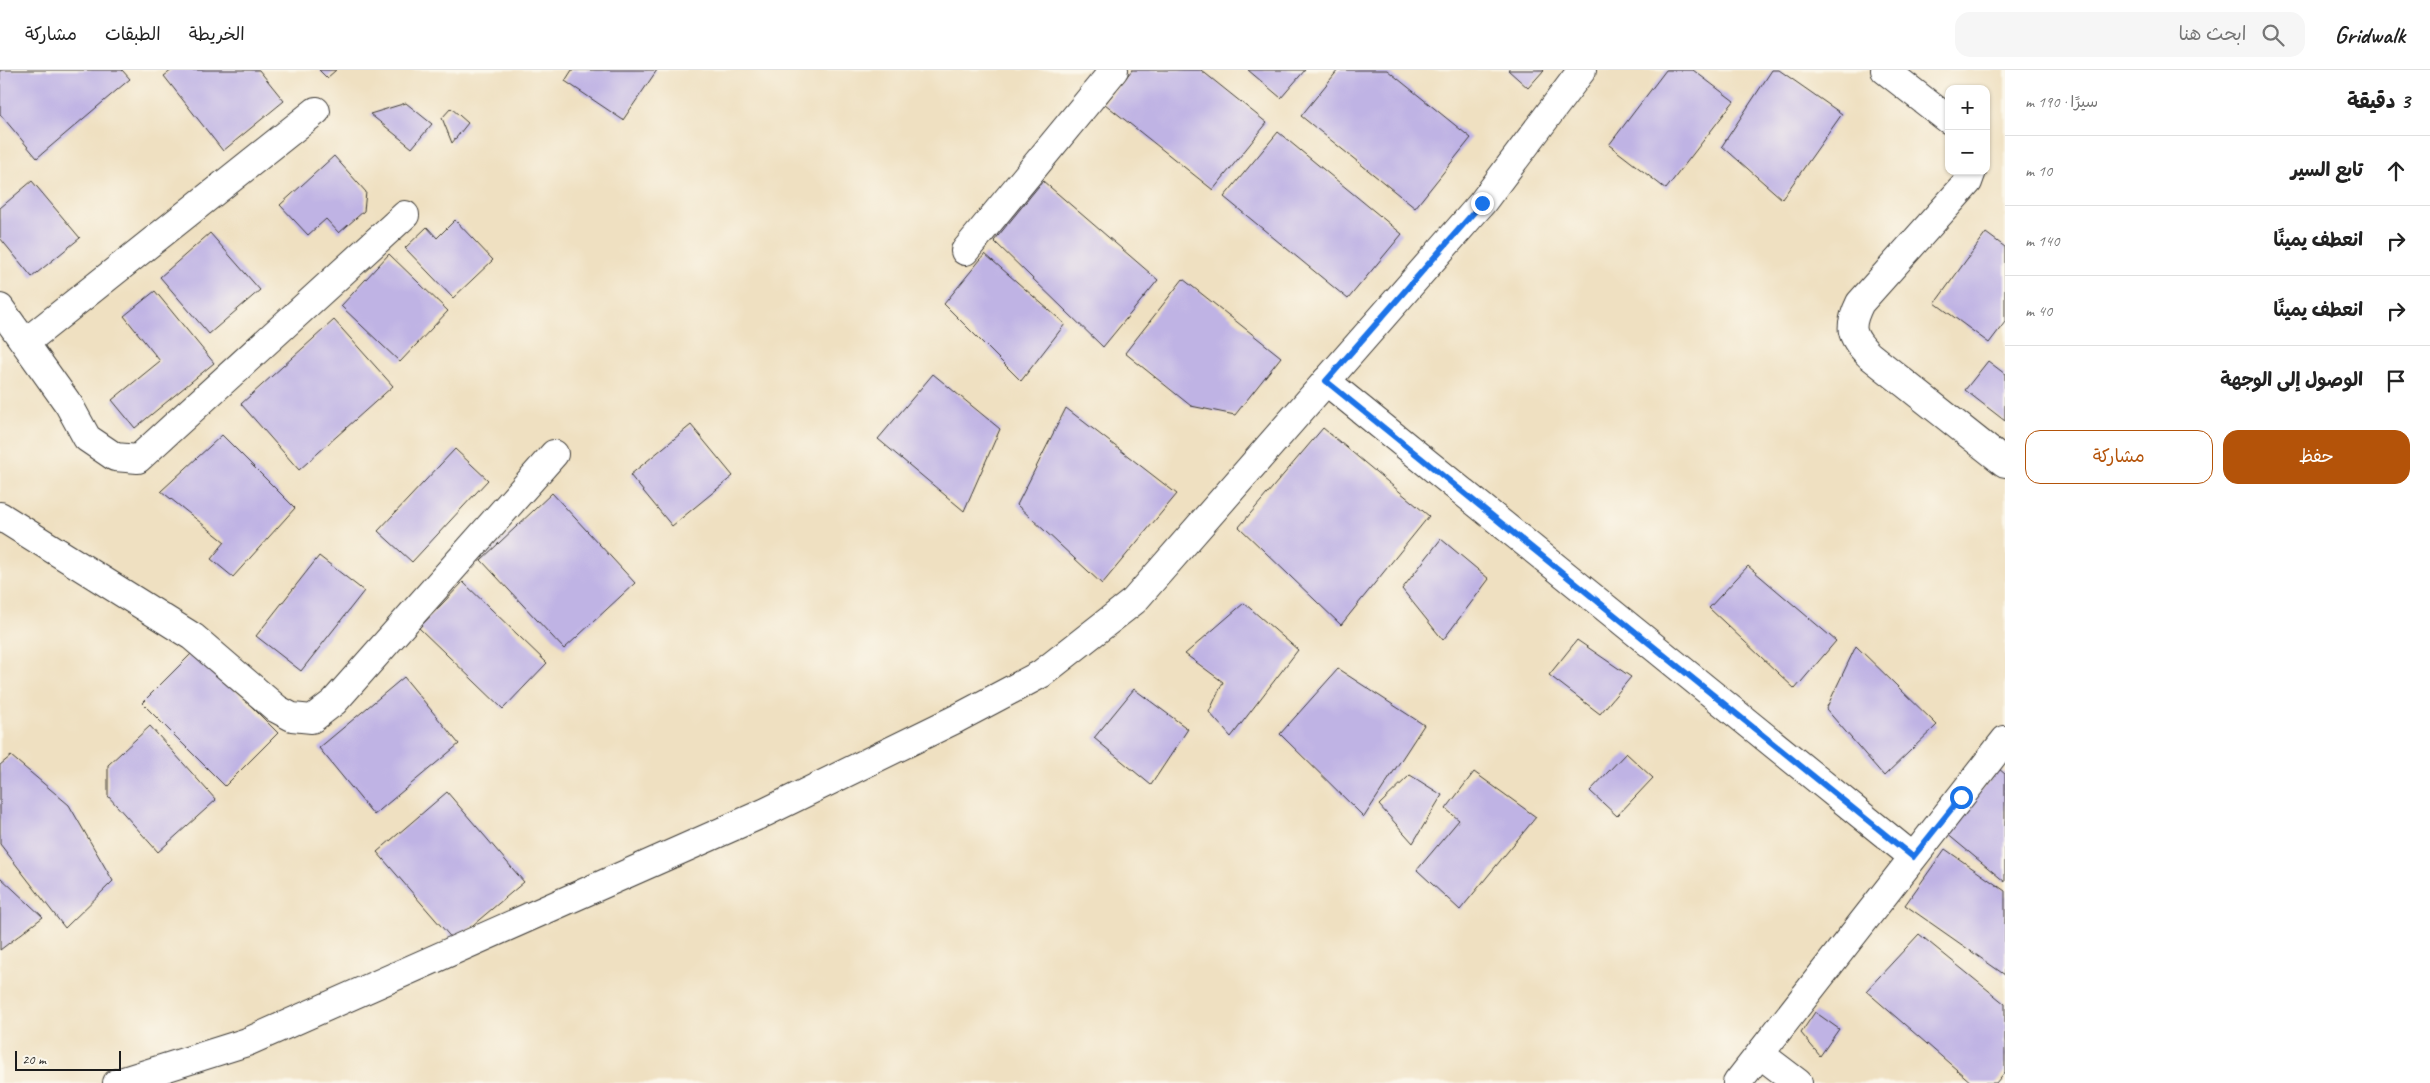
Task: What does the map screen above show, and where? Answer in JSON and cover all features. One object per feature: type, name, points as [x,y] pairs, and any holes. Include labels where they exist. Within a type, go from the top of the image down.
[{"type":"street","points":[[965,251],[1114,70]]},
{"type":"street","points":[[118,1083],[247,1042],[747,820],[956,719],[1041,674],[1134,601],[1482,203],[1582,70]]},
{"type":"street","points":[[1885,70],[1945,117]]},
{"type":"street","points":[[26,342],[316,111]]},
{"type":"street","points":[[1971,175],[1968,182],[1860,303],[1852,319],[1852,331],[1856,342],[1869,355],[2005,463]]},
{"type":"street","points":[[0,308],[26,342],[68,405],[87,438],[115,457],[138,459],[405,215]]},
{"type":"street","points":[[1326,381],[1913,857]]},
{"type":"street","points":[[0,516],[192,637],[277,709],[292,717],[312,719],[334,702],[554,454]]},
{"type":"street","points":[[1737,1083],[2005,740]]},
{"type":"street","points":[[1760,1054],[1798,1083]]},
{"type":"building","points":[[0,70],[122,70],[130,79],[37,158],[0,114]]},
{"type":"building","points":[[172,70],[259,70],[284,101],[223,151],[164,76]]},
{"type":"building","points":[[319,70],[336,70],[327,78]]},
{"type":"building","points":[[572,70],[657,70],[623,120],[565,81]]},
{"type":"building","points":[[1132,70],[1201,70],[1267,123],[1213,190],[1105,104]]},
{"type":"building","points":[[1248,70],[1305,70],[1281,98]]},
{"type":"building","points":[[1338,70],[1387,70],[1471,138],[1415,208],[1301,116]]},
{"type":"building","points":[[1508,70],[1544,70],[1528,88]]},
{"type":"building","points":[[1666,70],[1693,70],[1734,101],[1666,189],[1609,145]]},
{"type":"building","points":[[1772,70],[1779,70],[1842,114],[1782,199],[1722,146]]},
{"type":"building","points":[[406,103],[432,124],[412,148],[370,114]]},
{"type":"building","points":[[451,108],[468,123],[452,143],[442,118]]},
{"type":"building","points":[[1278,132],[1402,234],[1348,299],[1224,197]]},
{"type":"building","points":[[334,156],[366,192],[364,211],[339,233],[326,219],[308,235],[280,205]]},
{"type":"building","points":[[32,181],[80,238],[32,277],[0,238],[0,208]]},
{"type":"building","points":[[1043,181],[1158,280],[1103,347],[994,241]]},
{"type":"building","points":[[455,220],[493,260],[453,298],[405,248],[427,227],[437,238]]},
{"type":"building","points":[[210,233],[260,290],[209,334],[160,277]]},
{"type":"building","points":[[1986,233],[2005,247],[2005,322],[1989,343],[1935,303]]},
{"type":"building","points":[[389,254],[448,311],[400,362],[341,306]]},
{"type":"building","points":[[985,254],[1065,324],[1021,381],[944,304]]},
{"type":"building","points":[[1183,279],[1281,357],[1235,415],[1191,406],[1125,353]]},
{"type":"building","points":[[155,291],[214,363],[135,428],[112,400],[160,361],[124,316]]},
{"type":"building","points":[[334,320],[393,386],[299,470],[241,404]]},
{"type":"building","points":[[1988,361],[2005,374],[2005,421],[1965,390]]},
{"type":"building","points":[[933,374],[1000,429],[964,511],[878,439]]},
{"type":"building","points":[[1066,408],[1177,494],[1102,584],[1017,505]]},
{"type":"building","points":[[691,425],[733,476],[672,526],[630,475]]},
{"type":"building","points":[[1323,428],[1429,516],[1341,625],[1239,527]]},
{"type":"building","points":[[222,435],[295,508],[233,577],[211,559],[225,542],[161,491]]},
{"type":"building","points":[[455,449],[488,480],[412,562],[378,531]]},
{"type":"building","points":[[552,493],[635,583],[564,649],[481,560]]},
{"type":"building","points":[[1441,539],[1489,579],[1443,640],[1402,589]]},
{"type":"building","points":[[319,556],[364,591],[301,671],[256,636]]},
{"type":"building","points":[[1748,566],[1836,641],[1795,689],[1709,608]]},
{"type":"building","points":[[463,582],[547,663],[503,709],[419,628]]},
{"type":"building","points":[[1244,603],[1298,650],[1231,737],[1209,712],[1223,682],[1185,654]]},
{"type":"building","points":[[1577,640],[1631,677],[1600,714],[1549,675]]},
{"type":"building","points":[[1856,646],[1937,725],[1884,776],[1826,709]]},
{"type":"building","points":[[195,650],[278,733],[225,786],[142,703]]},
{"type":"building","points":[[1338,669],[1424,725],[1364,817],[1280,734]]},
{"type":"building","points":[[404,677],[459,744],[374,815],[319,748]]},
{"type":"building","points":[[1134,689],[1188,729],[1151,785],[1094,738]]},
{"type":"building","points":[[150,726],[216,800],[158,852],[108,796],[108,765]]},
{"type":"building","points":[[1626,753],[1653,778],[1617,816],[1590,791]]},
{"type":"building","points":[[11,756],[69,805],[113,881],[65,928],[0,844],[0,765]]},
{"type":"building","points":[[1999,769],[2005,774],[2005,882],[1946,833]]},
{"type":"building","points":[[1474,772],[1536,817],[1460,910],[1417,870],[1459,820],[1446,809]]},
{"type":"building","points":[[1410,775],[1442,795],[1413,843],[1379,805]]},
{"type":"building","points":[[447,792],[524,882],[454,941],[377,852]]},
{"type":"building","points":[[1945,849],[2005,891],[2005,975],[1905,905]]},
{"type":"building","points":[[0,877],[43,917],[0,950]]},
{"type":"building","points":[[1919,934],[2005,1004],[2005,1072],[1996,1083],[1972,1083],[1866,991]]},
{"type":"building","points":[[1815,1012],[1839,1029],[1820,1056],[1801,1033]]},
{"type":"route","points":[[1482,203],[1326,381],[1913,857],[1961,797]]}]
